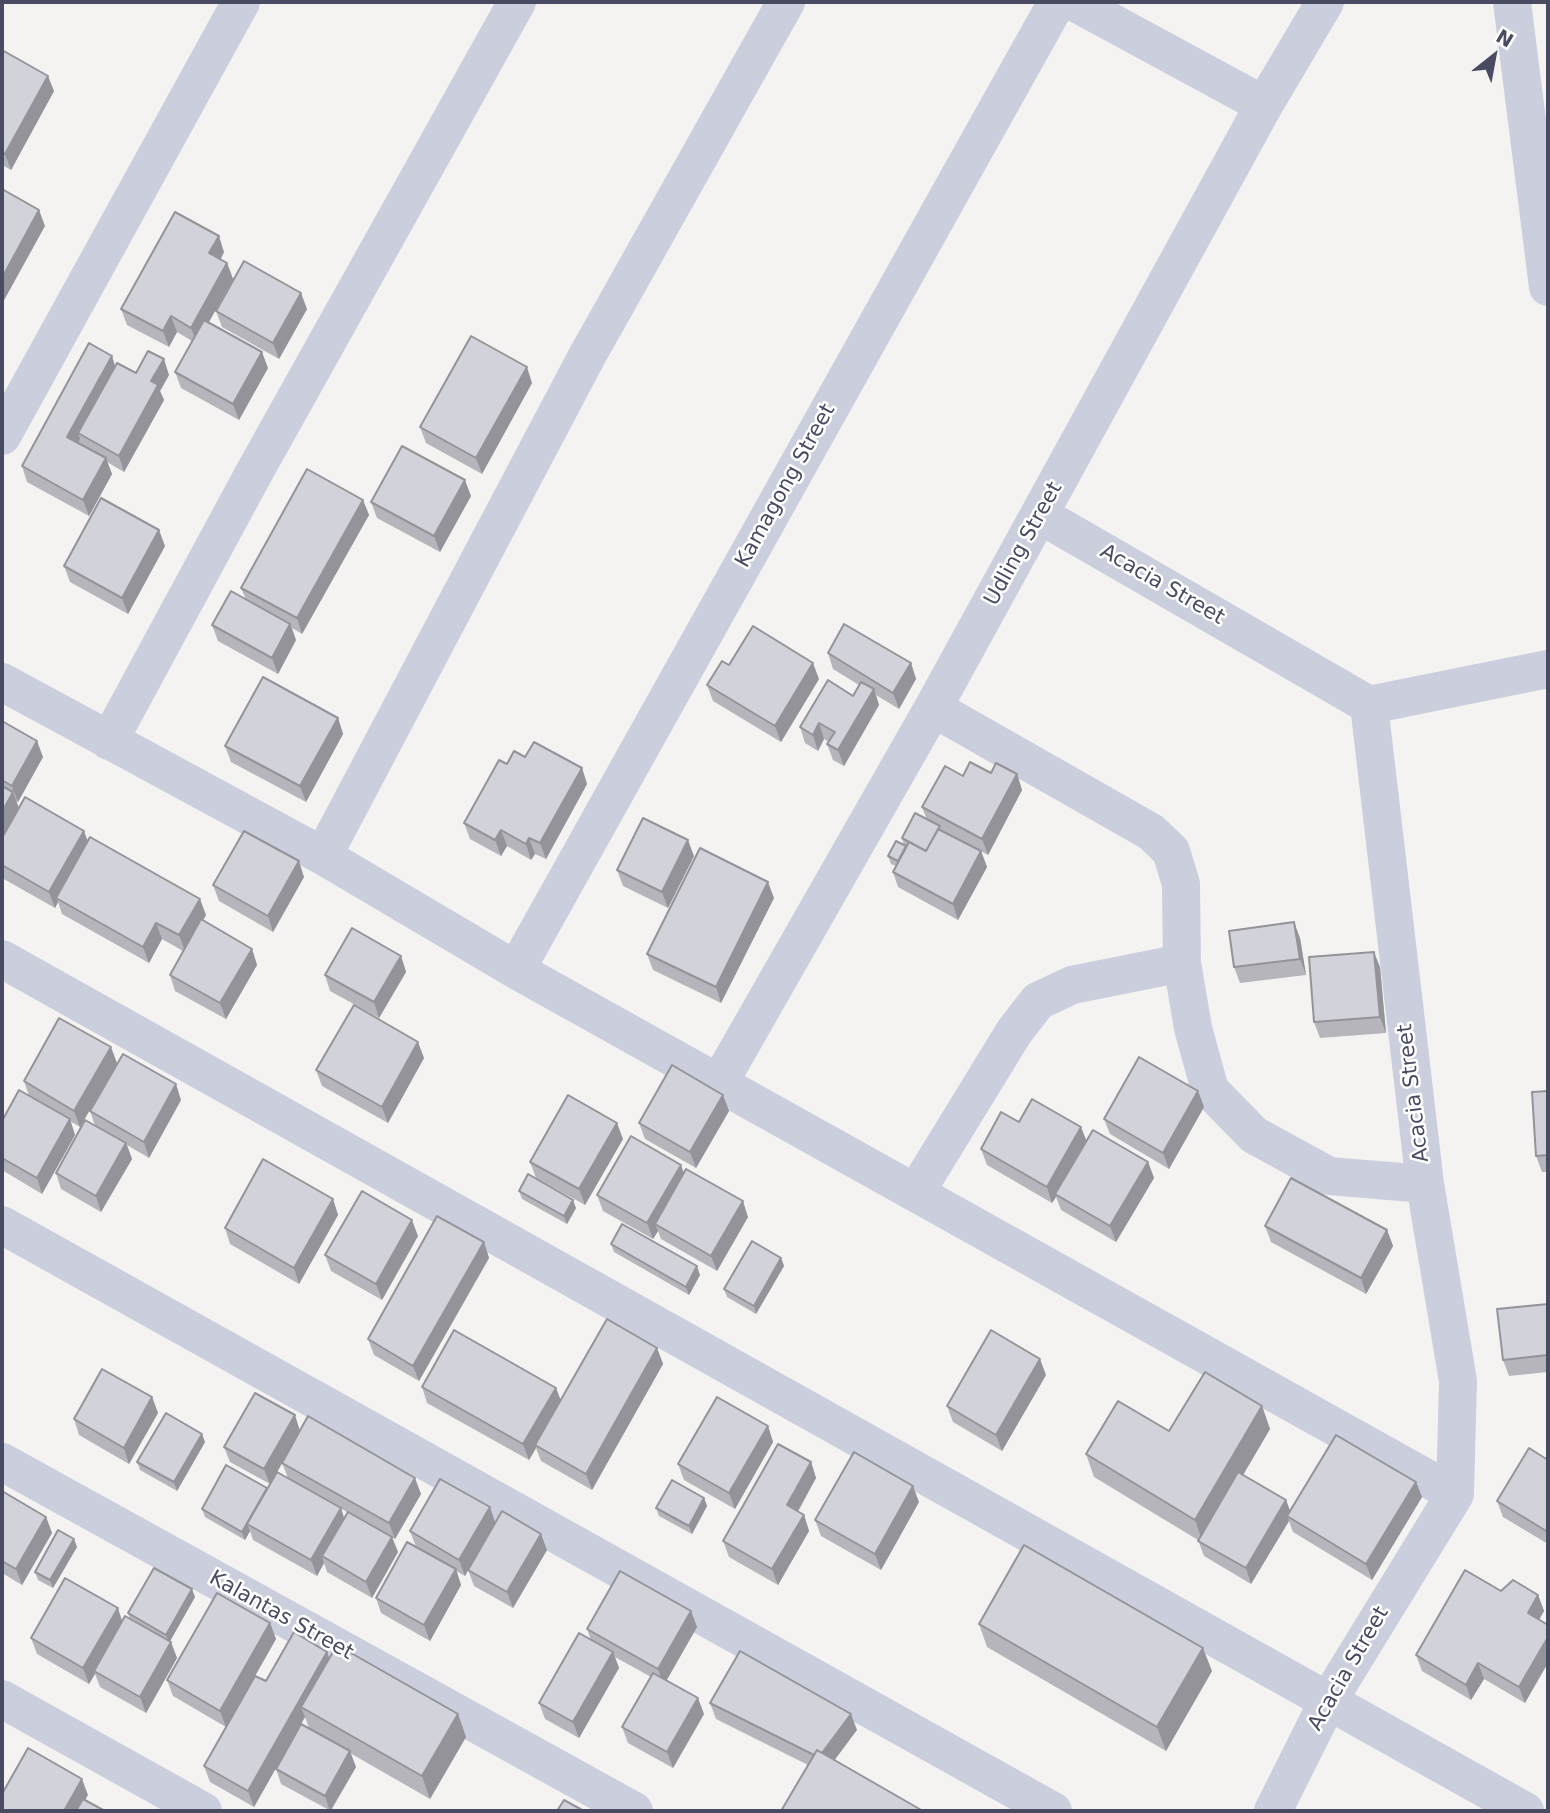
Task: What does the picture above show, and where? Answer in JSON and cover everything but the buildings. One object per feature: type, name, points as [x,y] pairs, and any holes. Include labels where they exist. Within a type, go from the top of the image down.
[{"type":"street","points":[[2,436],[241,2]]},
{"type":"street","points":[[109,741],[249,483],[517,2]]},
{"type":"street","points":[[323,856],[580,368],[786,2]]},
{"type":"street","name":"Kamagong Street","points":[[516,970],[1057,2]]},
{"type":"street","points":[[1074,2],[1264,105]]},
{"type":"street","name":"Udling Street","points":[[719,1083],[933,708],[1264,105],[1325,2]]},
{"type":"street","points":[[1512,2],[1548,287]]},
{"type":"street","name":"Acacia Street","points":[[1041,515],[1369,705],[1425,1184],[1458,1381],[1455,1494],[1328,1701],[1273,1811]]},
{"type":"street","points":[[1369,705],[1548,669]]},
{"type":"street","points":[[2,682],[323,856],[516,970],[1455,1494]]},
{"type":"street","points":[[933,708],[1151,832],[1171,851],[1181,884],[1182,963],[1192,1028],[1210,1090],[1254,1135],[1329,1176],[1425,1184]]},
{"type":"street","points":[[2,959],[1525,1811]]},
{"type":"street","points":[[916,1192],[1014,1032],[1038,1001],[1072,985],[1182,963]]},
{"type":"street","points":[[2,1225],[1053,1811]]},
{"type":"street","name":"Kalantas Street","points":[[2,1462],[634,1811]]},
{"type":"street","points":[[2,1699],[203,1811]]}]
